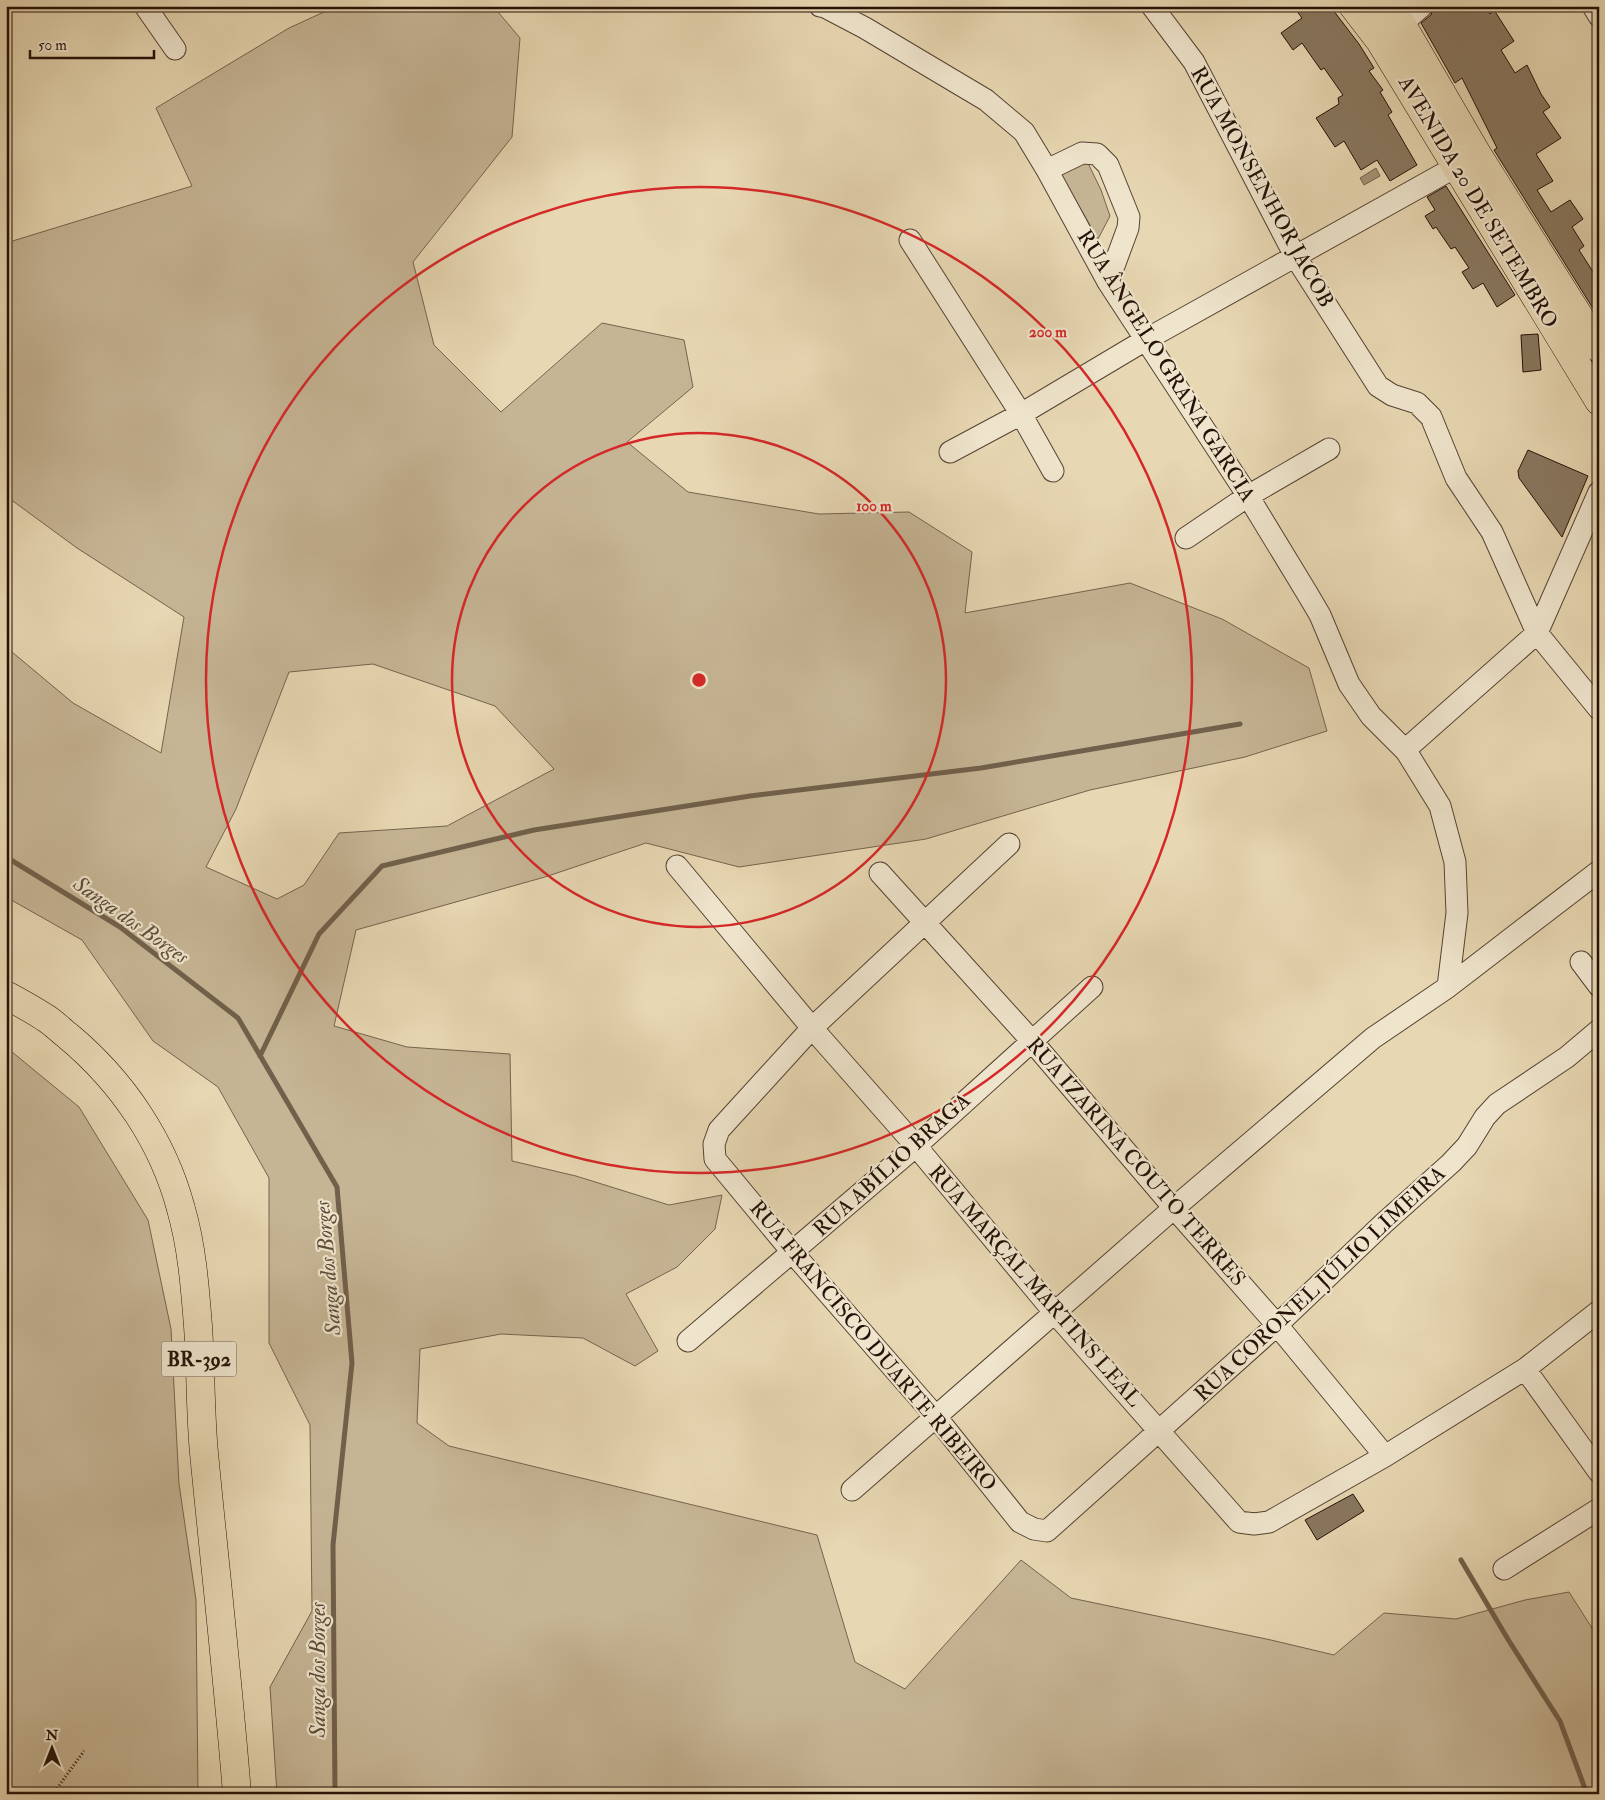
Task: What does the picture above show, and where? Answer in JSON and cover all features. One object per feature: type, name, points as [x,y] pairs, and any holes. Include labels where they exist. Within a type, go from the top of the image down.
[{"type":"main road","name":"AVENIDA 20 DE SETEMBRO","points":[[1353,6],[1593,338]]},
{"type":"main road","name":"AVENIDA 20 DE SETEMBRO","points":[[1394,15],[1466,161],[1564,345],[1599,401]]},
{"type":"main road","points":[[1564,345],[1593,338]]},
{"type":"main road","name":"BR-392","points":[[6,995],[46,1017],[82,1047],[114,1081],[142,1118],[160,1152],[173,1181],[182,1210],[195,1295],[202,1432],[228,1681],[237,1794]]},
{"type":"street","points":[[145,6],[175,50]]},
{"type":"street","name":"RUA ÂNGELO GRANA GARCIA","points":[[820,6],[865,28],[986,100],[1024,132],[1047,170],[1108,282],[1248,496],[1320,615],[1350,684],[1371,716],[1405,750],[1440,806],[1456,862],[1457,913],[1448,986]]},
{"type":"street","name":"RUA MONSENHOR JACOB","points":[[1152,6],[1194,62],[1295,256],[1378,386],[1392,394],[1417,403],[1431,417],[1456,478],[1492,532],[1537,633],[1599,709]]},
{"type":"street","points":[[1380,41],[1394,15],[1422,6]]},
{"type":"street","points":[[1594,6],[1599,16]]},
{"type":"street","points":[[1047,170],[1082,153],[1097,154],[1108,165],[1129,217],[1128,228],[1108,282]]},
{"type":"street","points":[[950,452],[1021,414],[1147,339],[1466,161]]},
{"type":"street","points":[[910,240],[1021,414],[1053,471]]},
{"type":"street","points":[[1186,538],[1248,496],[1329,449]]},
{"type":"street","points":[[1405,750],[1537,633],[1599,492]]},
{"type":"street","points":[[812,1028],[1009,844]]},
{"type":"street","name":"RUA MARÇAL MARTINS LEAL","points":[[677,866],[812,1028],[916,1146],[1054,1312],[1239,1522],[1254,1524],[1268,1522],[1385,1456]]},
{"type":"street","points":[[852,1490],[1054,1312],[1373,1038],[1448,986],[1599,870]]},
{"type":"street","name":"RUA IZARINA COUTO TERRES","points":[[880,873],[1031,1040],[1174,1208],[1278,1325],[1385,1456]]},
{"type":"street","points":[[1581,962],[1599,986]]},
{"type":"street","name":"RUA ABÍLIO BRAGA","points":[[688,1341],[916,1146],[1092,986]]},
{"type":"street","name":"RUA FRANCISCO DUARTE RIBEIRO","points":[[812,1028],[719,1130],[714,1144],[716,1158],[793,1253],[936,1417],[1020,1522],[1034,1529]]},
{"type":"street","name":"RUA CORONEL JÚLIO LIMEIRA","points":[[1034,1529],[1047,1531],[1278,1325],[1384,1223],[1451,1164],[1466,1146],[1485,1117],[1497,1104],[1561,1061],[1599,1030]]},
{"type":"street","points":[[1385,1456],[1525,1369],[1599,1311]]},
{"type":"street","points":[[1525,1369],[1599,1472]]},
{"type":"street","points":[[1504,1569],[1599,1509]]},
{"type":"path","points":[[53,1794],[84,1751]]},
{"type":"shaded area","points":[[337,6],[493,6],[520,38],[512,137],[413,262],[434,345],[501,412],[602,323],[684,340],[693,387],[627,442],[688,492],[819,514],[909,512],[972,552],[965,613],[1130,583],[1222,619],[1309,668],[1327,731],[1245,757],[1090,790],[926,839],[739,867],[646,843],[545,877],[356,930],[334,1026],[407,1047],[510,1054],[512,1161],[576,1176],[669,1205],[722,1195],[715,1229],[677,1267],[626,1294],[658,1351],[635,1366],[583,1338],[501,1334],[420,1349],[417,1423],[449,1446],[817,1535],[855,1662],[905,1689],[1021,1560],[1071,1598],[1334,1655],[1384,1613],[1456,1619],[1525,1600],[1569,1592],[1599,1639],[1599,1794],[277,1794],[270,1687],[312,1611],[310,1425],[269,1343],[269,1178],[218,1087],[153,1041],[82,940],[6,897],[6,647],[73,703],[161,753],[184,617],[77,548],[6,496],[6,243],[192,186],[156,108],[289,28]],"holes":[[[373,664],[495,706],[554,769],[447,826],[339,833],[304,885],[277,899],[206,867],[236,809],[289,672]]]},
{"type":"shaded area","points":[[1086,159],[1101,190],[1110,216],[1098,239],[1058,170]]},
{"type":"shaded area","points":[[1376,168],[1380,176],[1364,185],[1360,178]]},
{"type":"shaded area","points":[[6,1047],[79,1107],[148,1220],[171,1329],[179,1484],[196,1600],[198,1794],[6,1794]]},
{"type":"building","points":[[1293,6],[1330,6],[1359,44],[1374,68],[1369,71],[1383,90],[1380,92],[1392,112],[1388,115],[1417,165],[1390,181],[1377,160],[1361,170],[1344,141],[1335,147],[1316,118],[1339,104],[1338,98],[1343,95],[1324,68],[1321,70],[1302,43],[1293,50],[1281,33],[1302,18]]},
{"type":"building","points":[[1434,6],[1483,6],[1490,14],[1494,10],[1514,41],[1501,50],[1515,73],[1527,65],[1541,94],[1550,107],[1543,112],[1561,138],[1536,154],[1553,181],[1537,190],[1551,212],[1570,200],[1583,219],[1572,227],[1584,246],[1579,250],[1599,281],[1599,318],[1494,150],[1497,148],[1462,78],[1455,83],[1421,23],[1431,15]]},
{"type":"building","points":[[1446,186],[1515,295],[1497,307],[1483,283],[1473,289],[1462,272],[1469,268],[1455,247],[1451,249],[1436,227],[1433,229],[1425,216],[1435,210],[1427,197]]},
{"type":"building","points":[[1538,334],[1541,370],[1523,372],[1521,335]]},
{"type":"building","points":[[1528,450],[1588,476],[1562,537],[1519,478],[1518,471]]},
{"type":"building","points":[[1353,1494],[1364,1511],[1317,1540],[1305,1520]]},
{"type":"waterway","points":[[260,1056],[319,934],[382,866],[534,830],[750,796],[981,768],[1240,724]]},
{"type":"waterway","name":"Sanga dos Borges","points":[[6,857],[120,927],[238,1018],[337,1187],[352,1363],[333,1545],[335,1794]]},
{"type":"waterway","points":[[1461,1560],[1509,1641],[1560,1721],[1587,1794]]}]
